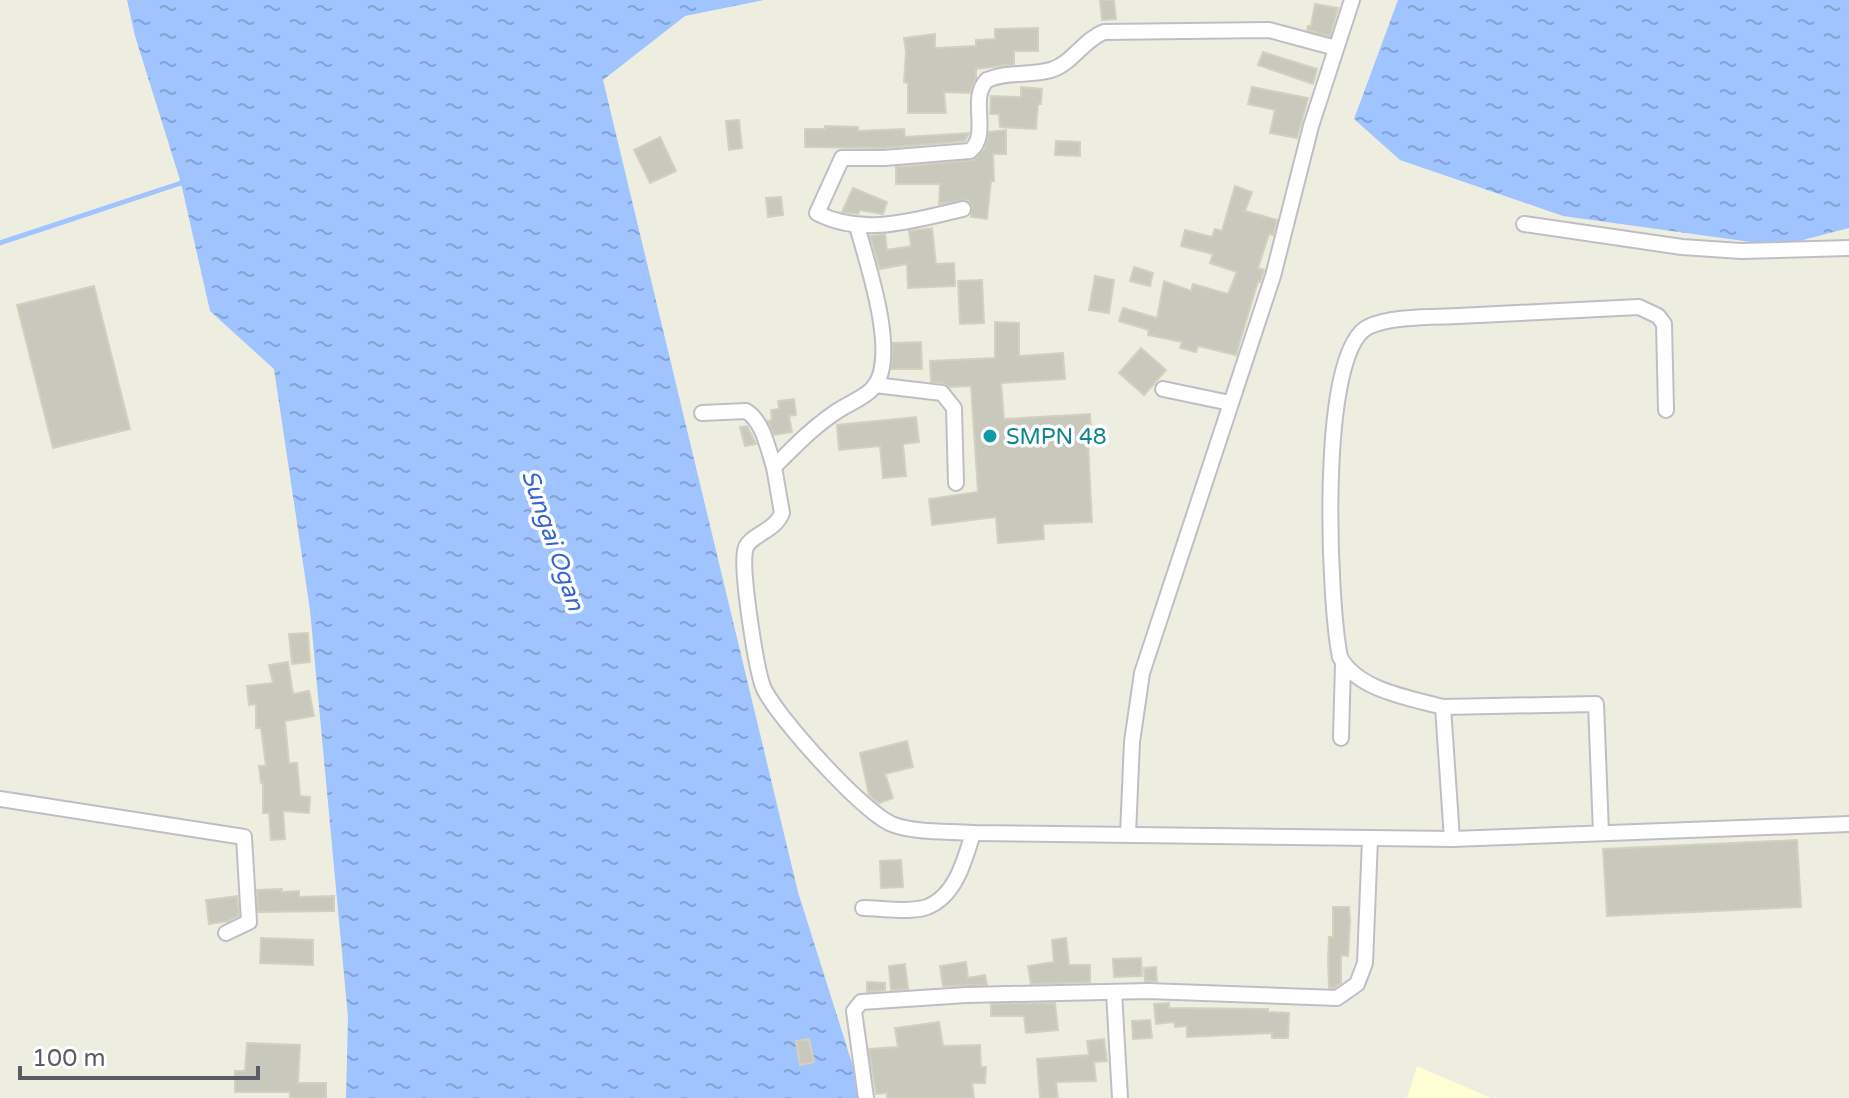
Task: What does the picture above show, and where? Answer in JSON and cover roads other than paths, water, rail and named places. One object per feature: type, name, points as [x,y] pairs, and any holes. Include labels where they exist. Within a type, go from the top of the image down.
[{"type":"street","points":[[1128,834],[1132,742],[1142,673],[1273,276],[1311,126],[1352,0]]},
{"type":"street","points":[[963,209],[919,219],[857,226],[817,213],[842,158],[970,151],[979,140],[979,90],[987,80],[1051,70],[1104,32],[1269,30],[1336,48]]},
{"type":"street","points":[[1524,224],[1682,247],[1741,251],[1849,248]]},
{"type":"street","points":[[774,467],[833,413],[867,394],[875,385],[883,364],[882,329],[857,226]]},
{"type":"street","points":[[1341,738],[1343,664],[1338,651],[1330,543],[1333,440],[1341,374],[1349,350],[1362,331],[1380,323],[1424,318],[1639,307],[1658,316],[1664,324],[1666,410]]},
{"type":"street","points":[[875,385],[942,393],[950,400],[954,408],[956,483]]},
{"type":"street","points":[[1163,389],[1230,403]]},
{"type":"street","points":[[702,413],[751,413],[766,442],[774,467],[782,513],[773,527],[749,542],[744,554],[751,625],[765,691],[795,731],[856,800],[894,825],[973,833],[1452,839],[1849,824]]},
{"type":"street","points":[[1343,664],[1356,676],[1383,689],[1443,707],[1596,704],[1601,833]]},
{"type":"street","points":[[1443,707],[1452,839]]},
{"type":"street","points":[[0,799],[244,837],[249,922],[226,933]]},
{"type":"street","points":[[863,908],[923,908],[935,903],[956,880],[973,833]]},
{"type":"street","points":[[866,1098],[854,1011],[861,1002],[966,995],[1148,991],[1337,998],[1350,991],[1362,975],[1365,963],[1370,839]]},
{"type":"street","points":[[1114,992],[1120,1098]]},
{"type":"water","name":"Sungai Ogan","points":[[127,0],[764,0],[685,16],[603,80],[798,892],[863,1098],[346,1098],[348,1017],[310,610],[274,369],[210,311],[181,183],[135,36]]},
{"type":"water","points":[[1398,0],[1849,0],[1849,228],[1780,246],[1563,216],[1400,160],[1354,119]]},
{"type":"waterway","points":[[0,243],[181,183],[183,179]]},
{"type":"place","name":"SMPN 48","points":[[990,436]]}]
